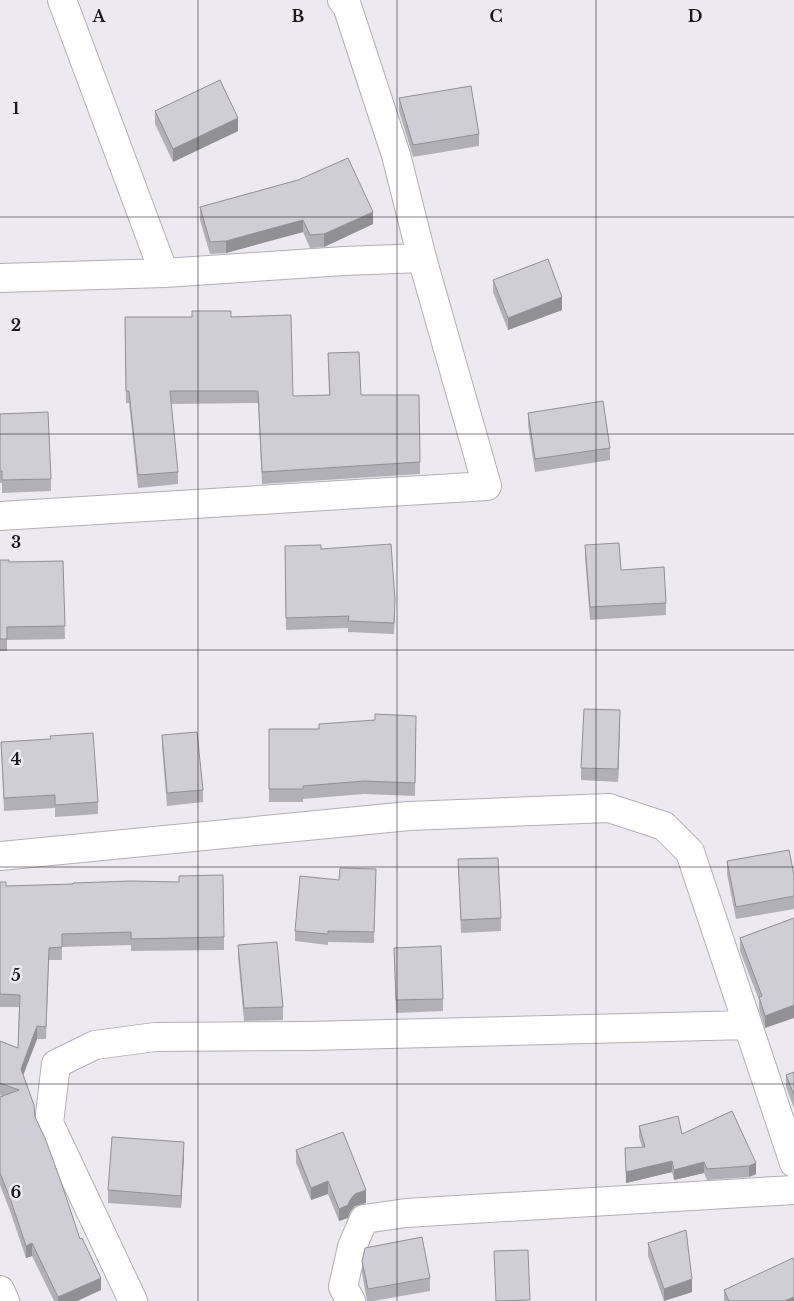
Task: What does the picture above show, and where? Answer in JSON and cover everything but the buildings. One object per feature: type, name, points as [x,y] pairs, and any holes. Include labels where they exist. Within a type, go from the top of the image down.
[{"type":"street","points":[[62,0],[164,273]]},
{"type":"street","points":[[0,516],[487,486],[422,258],[396,155],[347,6],[342,0]]},
{"type":"street","points":[[0,278],[164,273],[344,261],[422,258]]},
{"type":"street","points":[[0,856],[409,816],[609,808],[664,826],[690,852],[794,1163]]},
{"type":"street","points":[[133,1301],[49,1123],[56,1064],[95,1045],[155,1037],[309,1036],[748,1025]]},
{"type":"street","points":[[352,1301],[343,1287],[352,1247],[364,1219],[406,1213],[794,1190]]},
{"type":"street","points":[[0,1290],[5,1301]]}]
